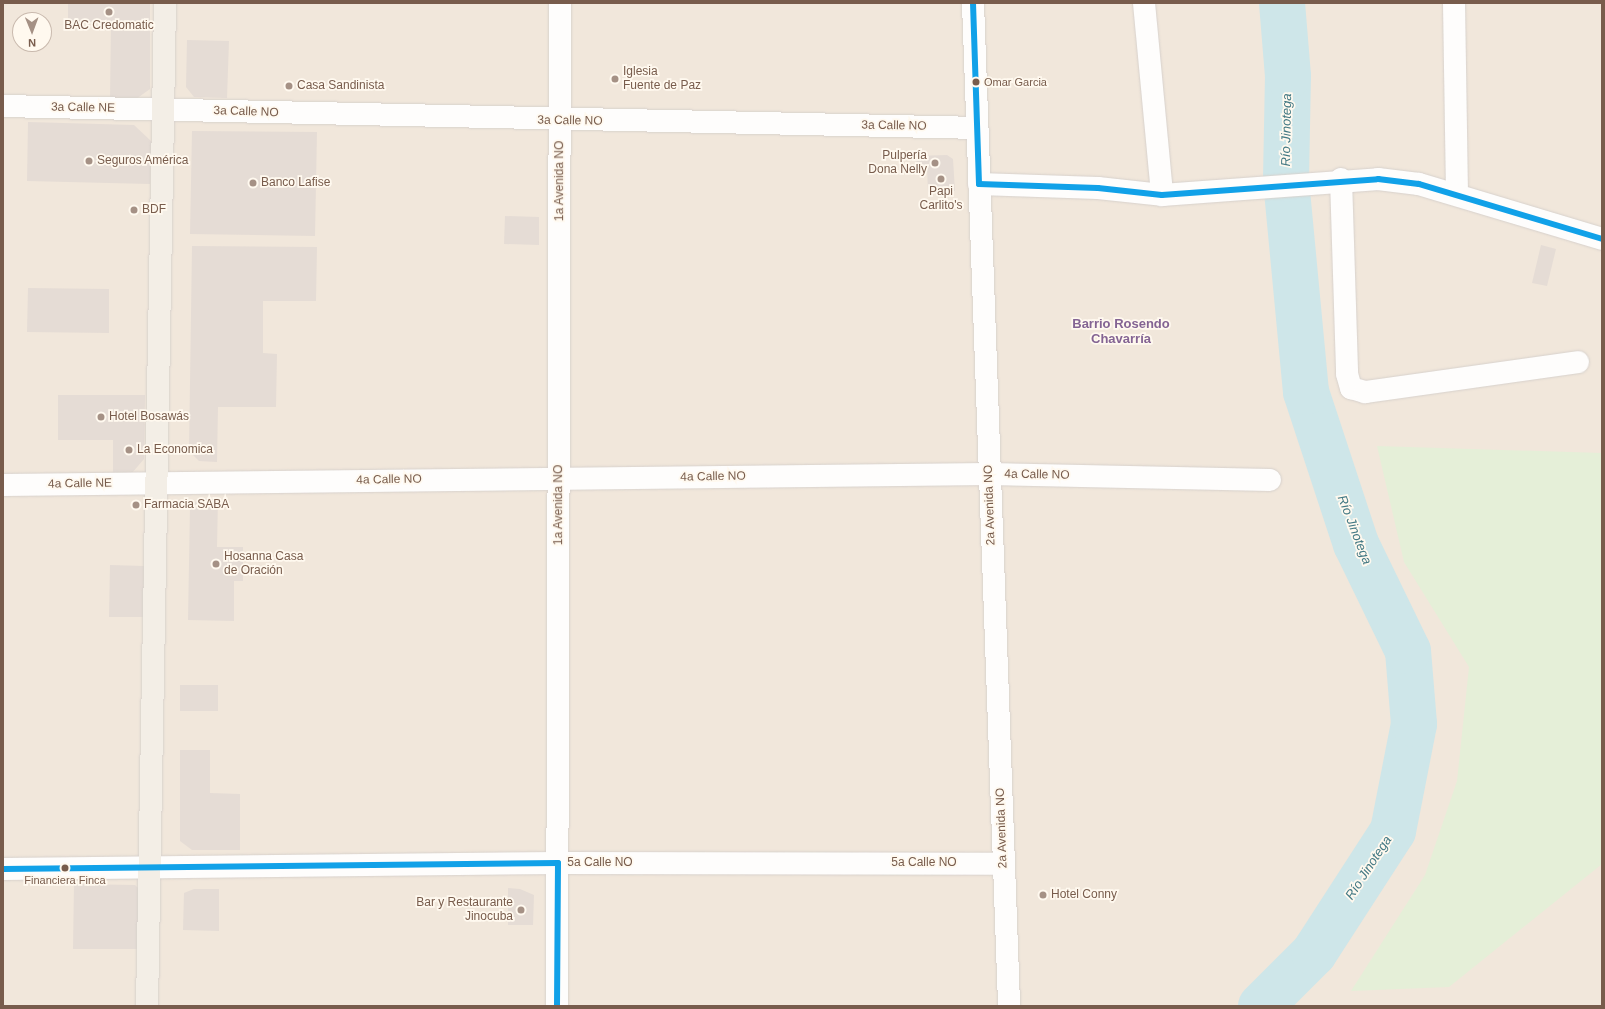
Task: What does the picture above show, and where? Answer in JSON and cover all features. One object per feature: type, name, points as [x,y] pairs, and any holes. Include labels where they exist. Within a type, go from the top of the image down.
[{"type":"main road","points":[[147,1006],[165,3]]},
{"type":"street","name":"1a Avenida NO","points":[[558,1006],[560,3]]},
{"type":"street","name":"2a Avenida NO","points":[[973,3],[1009,1006]]},
{"type":"street","points":[[1144,3],[1162,196]]},
{"type":"street","points":[[1454,3],[1457,194]]},
{"type":"street","name":"3a Calle NE","points":[[3,106],[163,110]]},
{"type":"street","name":"3a Calle NO","points":[[163,110],[560,121],[977,128]]},
{"type":"street","points":[[979,184],[1098,188],[1162,196],[1247,191],[1332,180],[1405,182],[1457,194],[1602,238]]},
{"type":"street","points":[[1332,180],[1347,374],[1351,388],[1365,392],[1578,362]]},
{"type":"street","name":"4a Calle NO","points":[[156,482],[989,474],[1270,480]]},
{"type":"street","name":"4a Calle NE","points":[[3,485],[156,482]]},
{"type":"street","name":"5a Calle NO","points":[[3,869],[150,866],[558,863],[1003,864]]},
{"type":"shaded area","points":[[3,3],[1602,3],[1602,1006],[3,1006]]},
{"type":"green space","points":[[1377,446],[1602,453],[1602,864],[1449,987],[1351,991],[1425,875],[1457,781],[1469,667],[1404,562]]},
{"type":"building","points":[[68,3],[150,3],[150,89],[136,99],[110,99],[111,22],[68,22]]},
{"type":"building","points":[[187,40],[229,41],[227,98],[194,97],[186,87]]},
{"type":"building","name":"Seguros América","points":[[28,122],[134,125],[151,141],[150,184],[27,181]]},
{"type":"building","name":"Banco Lafise","points":[[192,131],[317,132],[315,236],[190,234]]},
{"type":"building","name":"Papi Carlito's","points":[[947,155],[953,159],[955,191],[928,192],[927,167],[917,167],[916,156]]},
{"type":"building","points":[[505,216],[539,217],[539,245],[504,244]]},
{"type":"building","points":[[1541,245],[1556,249],[1547,286],[1532,283]]},
{"type":"building","points":[[192,246],[317,247],[316,301],[263,301],[263,353],[277,354],[276,407],[218,407],[217,462],[199,461],[189,451]]},
{"type":"building","points":[[28,288],[109,289],[109,333],[27,332]]},
{"type":"building","name":"Hotel Bosawás","points":[[58,395],[145,395],[144,459],[132,473],[113,473],[113,440],[58,440]]},
{"type":"building","points":[[199,499],[218,499],[217,547],[243,547],[243,581],[234,581],[234,621],[188,620],[190,507]]},
{"type":"building","points":[[110,565],[144,566],[143,617],[109,617]]},
{"type":"building","points":[[180,685],[218,685],[218,711],[180,711]]},
{"type":"building","points":[[180,750],[210,750],[210,793],[240,794],[240,850],[192,850],[180,841]]},
{"type":"building","name":"Financiera Finca","points":[[74,884],[135,885],[145,895],[145,949],[73,949]]},
{"type":"building","name":"Bar y Restaurante Jinocuba","points":[[508,888],[520,889],[534,895],[533,925],[508,925]]},
{"type":"building","points":[[194,889],[219,889],[219,931],[183,930],[184,893]]},
{"type":"waterway","name":"Río Jinotega","points":[[1261,1006],[1314,953],[1393,831],[1414,724],[1408,651],[1356,544],[1306,392],[1286,179],[1288,76],[1282,3]]},
{"type":"transit line","points":[[973,3],[979,184],[1098,188],[1162,195],[1378,179],[1419,184],[1602,239]]},
{"type":"transit line","points":[[3,869],[558,863],[557,1006]]},
{"type":"place","name":"BAC Credomatic","points":[[109,12]]},
{"type":"place","name":"Iglesia Fuente de Paz","points":[[615,79]]},
{"type":"place","name":"Omar Garcia","points":[[976,82]]},
{"type":"place","name":"Casa Sandinista","points":[[289,86]]},
{"type":"place","name":"Seguros América","points":[[89,161]]},
{"type":"place","name":"Pulpería Dona Nelly","points":[[935,163]]},
{"type":"place","name":"Papi Carlito's","points":[[941,179]]},
{"type":"place","name":"Banco Lafise","points":[[253,183]]},
{"type":"place","name":"BDF","points":[[134,210]]},
{"type":"place","name":"Hotel Bosawás","points":[[101,417]]},
{"type":"place","name":"La Economica","points":[[129,450]]},
{"type":"place","name":"Farmacia SABA","points":[[136,505]]},
{"type":"place","name":"Hosanna Casa de Oración","points":[[216,564]]},
{"type":"place","name":"Financiera Finca","points":[[65,868]]},
{"type":"place","name":"Hotel Conny","points":[[1043,895]]},
{"type":"place","name":"Bar y Restaurante Jinocuba","points":[[521,910]]},
{"type":"district","name":"Barrio Rosendo Chavarría","points":[[1121,332]]}]
